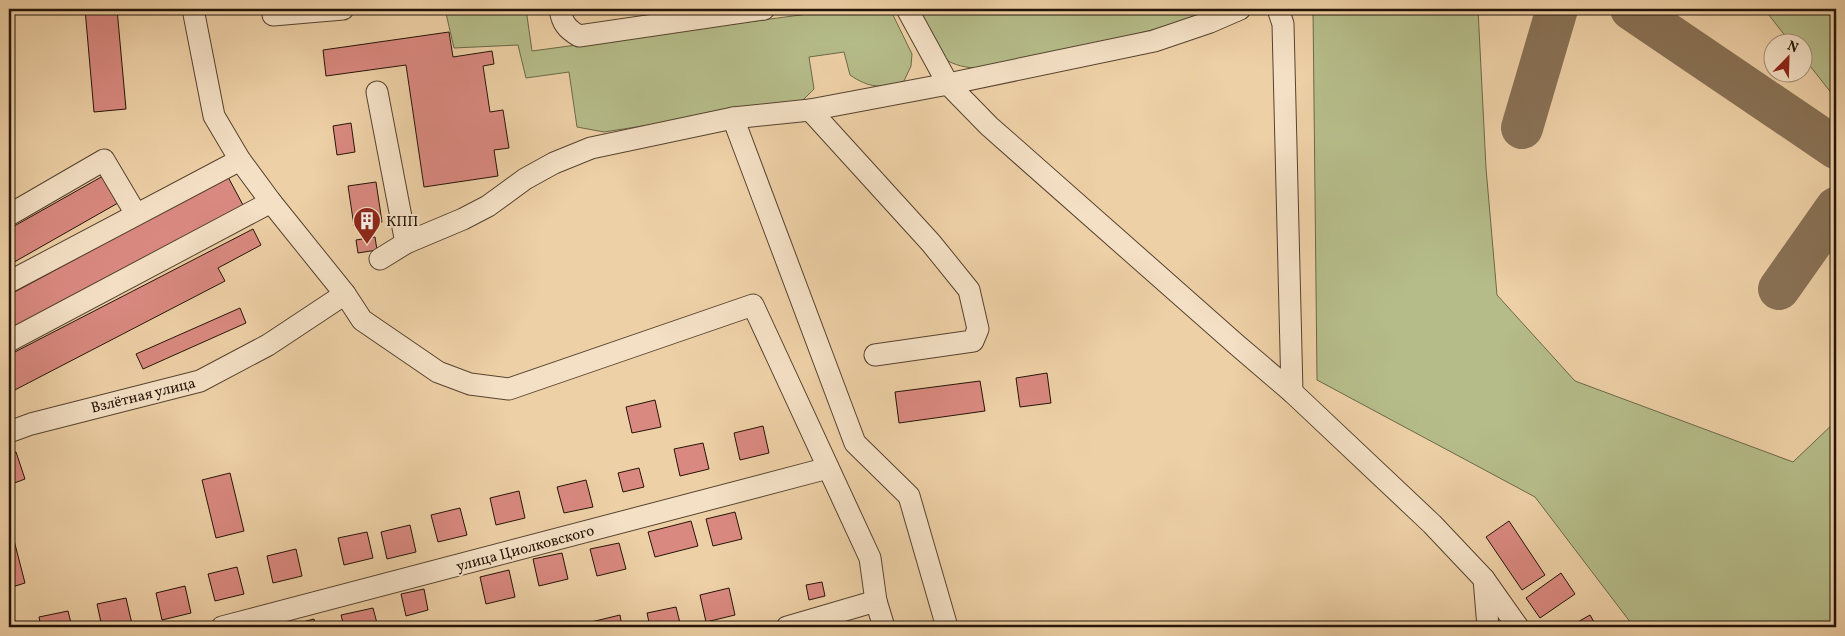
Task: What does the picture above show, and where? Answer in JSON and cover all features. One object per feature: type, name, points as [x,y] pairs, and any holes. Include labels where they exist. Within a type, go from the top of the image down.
[{"type":"street","points":[[194,9],[214,116],[240,160],[271,202],[346,294],[362,320],[438,372],[470,384],[509,390],[753,305],[870,558],[876,601],[884,627]]},
{"type":"street","points":[[273,15],[343,9]]},
{"type":"street","points":[[560,9],[561,18],[566,28],[579,36],[742,10],[764,9]]},
{"type":"street","points":[[907,9],[948,84],[989,126],[1292,392],[1432,524],[1484,579],[1518,627]]},
{"type":"street","points":[[380,260],[406,243],[463,219],[488,206],[525,179],[554,163],[591,148],[733,118],[810,110],[948,84],[1154,41],[1210,22],[1240,9]]},
{"type":"street","points":[[1278,9],[1283,24],[1292,392]]},
{"type":"street","points":[[377,92],[406,243]]},
{"type":"street","points":[[810,110],[931,242],[969,290],[978,329],[973,341],[875,355]]},
{"type":"street","points":[[733,118],[855,443],[909,496],[947,627]]},
{"type":"street","points":[[9,215],[104,160],[136,214]]},
{"type":"street","points":[[9,282],[240,160]]},
{"type":"street","points":[[9,341],[271,202]]},
{"type":"street","name":"Взлётная улица","points":[[9,432],[31,424],[200,381],[268,344],[346,294]]},
{"type":"street","name":"улица Циолковского","points":[[222,627],[828,468]]},
{"type":"street","points":[[1484,579],[1488,627]]},
{"type":"street","points":[[787,627],[876,601]]},
{"type":"green space","points":[[445,9],[526,9],[532,51],[845,9],[890,9],[912,54],[911,66],[904,81],[876,86],[863,83],[850,75],[844,52],[809,57],[814,89],[802,101],[604,132],[577,127],[569,72],[526,78],[518,45],[454,48]]},
{"type":"green space","points":[[914,9],[1220,9],[1180,23],[1007,66],[973,68],[949,62],[939,54]]},
{"type":"green space","points":[[1313,9],[1478,9],[1486,168],[1497,295],[1575,381],[1793,462],[1836,421],[1836,627],[1634,627],[1535,497],[1317,380]]},
{"type":"green space","points":[[1836,9],[1836,99],[1812,68],[1812,32],[1782,32],[1765,10]]},
{"type":"building","points":[[85,9],[117,9],[126,109],[94,112]]},
{"type":"building","points":[[449,32],[453,57],[492,51],[494,64],[483,66],[490,112],[503,110],[509,148],[494,150],[498,176],[424,187],[406,65],[326,76],[323,50]]},
{"type":"building","points":[[351,123],[355,152],[337,155],[333,126]]},
{"type":"building","points":[[103,176],[118,203],[9,265],[9,229]]},
{"type":"building","points":[[228,177],[243,205],[9,330],[9,295]]},
{"type":"building","points":[[376,182],[382,222],[354,226],[348,186]]},
{"type":"building","points":[[253,229],[261,245],[218,268],[225,281],[9,393],[9,355]]},
{"type":"building","name":"КПП","points":[[375,237],[377,250],[358,253],[356,240]]},
{"type":"building","points":[[240,308],[246,323],[143,369],[136,354]]},
{"type":"building","points":[[1047,373],[1051,403],[1020,407],[1016,378]]},
{"type":"building","points":[[980,381],[985,411],[899,423],[895,392]]},
{"type":"building","points":[[655,400],[661,427],[632,433],[626,407]]},
{"type":"building","points":[[763,426],[769,453],[740,460],[734,433]]},
{"type":"building","points":[[703,443],[709,469],[680,476],[674,449]]},
{"type":"building","points":[[16,452],[25,479],[9,485],[9,454]]},
{"type":"building","points":[[639,468],[644,487],[623,492],[618,473]]},
{"type":"building","points":[[230,473],[244,531],[216,538],[202,480]]},
{"type":"building","points":[[586,480],[593,507],[564,513],[557,487]]},
{"type":"building","points":[[519,491],[525,518],[496,525],[490,498]]},
{"type":"building","points":[[460,508],[467,535],[438,542],[431,515]]},
{"type":"building","points":[[735,512],[742,539],[713,546],[706,519]]},
{"type":"building","points":[[9,521],[25,583],[9,588]]},
{"type":"building","points":[[691,521],[698,546],[655,557],[648,532]]},
{"type":"building","points":[[1509,521],[1545,575],[1522,590],[1486,537]]},
{"type":"building","points":[[410,525],[416,552],[387,559],[381,532]]},
{"type":"building","points":[[367,532],[373,558],[344,565],[338,538]]},
{"type":"building","points":[[619,543],[626,569],[597,576],[590,549]]},
{"type":"building","points":[[296,549],[302,576],[273,583],[267,556]]},
{"type":"building","points":[[562,553],[568,579],[539,586],[533,559]]},
{"type":"building","points":[[237,567],[244,594],[215,601],[208,574]]},
{"type":"building","points":[[509,570],[515,597],[486,604],[480,577]]},
{"type":"building","points":[[1561,573],[1575,594],[1540,618],[1526,598]]},
{"type":"building","points":[[822,582],[825,596],[809,600],[806,585]]},
{"type":"building","points":[[185,586],[191,613],[162,620],[156,593]]},
{"type":"building","points":[[729,588],[735,615],[706,622],[700,595]]},
{"type":"building","points":[[424,589],[428,610],[406,616],[401,594]]},
{"type":"building","points":[[126,598],[132,624],[120,627],[102,627],[97,604]]},
{"type":"building","points":[[676,607],[681,627],[650,627],[647,613]]},
{"type":"building","points":[[373,608],[378,627],[344,627],[341,615]]},
{"type":"building","points":[[68,611],[72,627],[41,627],[39,617]]},
{"type":"building","points":[[620,615],[622,627],[592,627],[591,622]]},
{"type":"building","points":[[1590,615],[1597,627],[1569,627]]},
{"type":"building","points":[[314,619],[316,627],[283,627]]},
{"type":"taxiway","points":[[1522,128],[1557,9]]},
{"type":"taxiway","points":[[1631,9],[1836,148]]},
{"type":"taxiway","points":[[1779,289],[1836,208]]},
{"type":"place","name":"КПП","points":[[367,245]]}]
